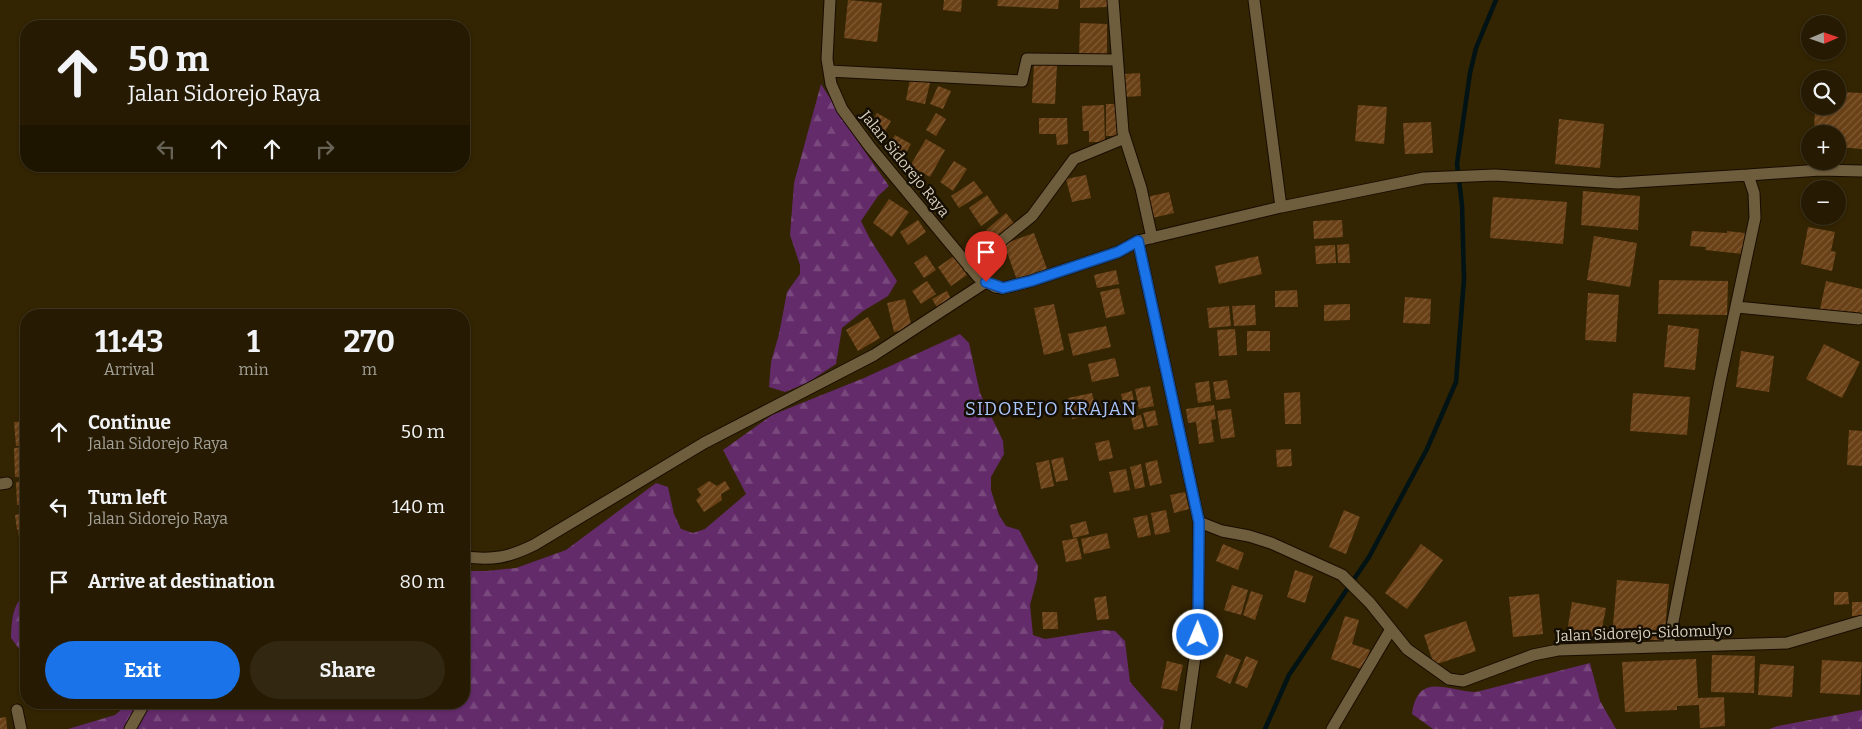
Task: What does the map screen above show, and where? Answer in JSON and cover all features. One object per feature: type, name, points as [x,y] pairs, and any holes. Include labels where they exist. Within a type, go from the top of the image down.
[{"type":"street","name":"Jalan Sidorejo Raya","points":[[830,0],[827,32],[829,72],[831,84],[842,110],[870,147],[969,267],[978,277],[986,282]]},
{"type":"street","points":[[1113,0],[1123,132],[1142,188],[1152,238]]},
{"type":"street","points":[[1254,0],[1281,207]]},
{"type":"street","points":[[829,72],[1022,81],[1027,59],[1118,60]]},
{"type":"street","points":[[969,267],[1032,216],[1074,159],[1125,138]]},
{"type":"street","points":[[470,557],[489,558],[513,555],[534,545],[704,443],[874,355],[986,282],[1003,288],[1031,281],[1118,252],[1141,250],[1152,238],[1281,207],[1424,178],[1495,175],[1618,183],[1820,170],[1862,171]]},
{"type":"street","points":[[1668,647],[1720,381],[1755,218],[1754,193],[1748,175]]},
{"type":"street","points":[[1141,250],[1199,522],[1198,635],[1185,729]]},
{"type":"street","points":[[1737,308],[1859,319]]},
{"type":"street","name":"Jalan Sidorejo-Sidomulyo","points":[[1199,522],[1222,531],[1249,536],[1271,543],[1342,575],[1370,603],[1407,649],[1444,676],[1456,681],[1464,681],[1533,656],[1558,650],[1787,643],[1862,621]]},
{"type":"street","points":[[1332,729],[1391,629]]},
{"type":"street","points":[[130,729],[140,709]]},
{"type":"street","points":[[17,710],[21,729]]},
{"type":"green space","points":[[821,84],[889,186],[878,196],[861,221],[870,239],[897,281],[888,296],[863,311],[842,328],[836,364],[807,383],[785,392],[769,387],[771,362],[779,334],[787,292],[800,274],[800,265],[790,235],[794,183]]},
{"type":"green space","points":[[960,334],[969,343],[980,393],[1003,441],[1004,454],[991,477],[991,490],[999,515],[1006,526],[1019,530],[1038,566],[1037,579],[1030,605],[1033,635],[1045,639],[1103,630],[1115,631],[1125,641],[1130,682],[1164,721],[1163,729],[68,729],[115,715],[122,709],[470,709],[470,571],[516,568],[566,550],[656,483],[668,487],[674,514],[681,529],[693,533],[705,529],[746,494],[723,450],[772,415],[864,378]]},
{"type":"green space","points":[[20,599],[20,650],[11,638],[12,619]]},
{"type":"green space","points":[[1590,663],[1600,701],[1616,729],[1433,729],[1412,714],[1415,701],[1420,692],[1427,688],[1435,686],[1476,692]]},
{"type":"green space","points":[[1862,710],[1862,729],[1769,729],[1778,726]]},
{"type":"building","points":[[848,0],[882,3],[877,42],[844,38]]},
{"type":"building","points":[[944,0],[962,0],[961,12],[943,10]]},
{"type":"building","points":[[998,0],[1059,0],[1058,9],[997,6]]},
{"type":"building","points":[[1080,0],[1108,0],[1108,7],[1080,8]]},
{"type":"building","points":[[1080,23],[1107,24],[1107,59],[1079,58]]},
{"type":"building","points":[[1034,64],[1057,65],[1055,104],[1032,103]]},
{"type":"building","points":[[1140,73],[1141,96],[1125,97],[1124,74]]},
{"type":"building","points":[[910,79],[930,83],[925,104],[906,100]]},
{"type":"building","points":[[938,86],[951,91],[943,109],[930,104]]},
{"type":"building","points":[[1846,92],[1862,93],[1862,149],[1846,148],[1846,125],[1814,125],[1815,115],[1846,115]]},
{"type":"building","points":[[1106,104],[1119,104],[1120,136],[1106,136]]},
{"type":"building","points":[[1104,105],[1105,142],[1089,142],[1089,131],[1083,131],[1082,106]]},
{"type":"building","points":[[1358,105],[1387,107],[1384,144],[1355,141]]},
{"type":"building","points":[[877,113],[891,121],[883,135],[869,127]]},
{"type":"building","points":[[936,113],[946,119],[936,136],[926,130]]},
{"type":"building","points":[[1039,118],[1067,118],[1068,144],[1057,145],[1056,134],[1039,134]]},
{"type":"building","points":[[1559,119],[1604,124],[1600,168],[1555,164]]},
{"type":"building","points":[[1431,122],[1433,153],[1405,154],[1403,123]]},
{"type":"building","points":[[895,135],[911,144],[902,160],[886,151]]},
{"type":"building","points":[[926,139],[945,150],[930,177],[910,166]]},
{"type":"building","points":[[954,161],[967,169],[953,191],[940,182]]},
{"type":"building","points":[[1086,175],[1091,198],[1072,202],[1066,179]]},
{"type":"building","points":[[974,181],[983,193],[959,208],[951,196]]},
{"type":"building","points":[[1583,191],[1640,196],[1638,230],[1581,225]]},
{"type":"building","points":[[1169,192],[1174,213],[1152,218],[1147,197]]},
{"type":"building","points":[[987,195],[999,213],[981,226],[969,208]]},
{"type":"building","points":[[1493,197],[1567,202],[1563,244],[1490,238]]},
{"type":"building","points":[[889,199],[909,212],[892,237],[873,223]]},
{"type":"building","points":[[1006,213],[1016,226],[996,243],[986,230]]},
{"type":"building","points":[[918,220],[926,232],[908,245],[900,232]]},
{"type":"building","points":[[1342,220],[1343,237],[1314,239],[1313,221]]},
{"type":"building","points":[[1808,227],[1835,232],[1831,251],[1836,252],[1832,271],[1801,264]]},
{"type":"building","points":[[1692,231],[1745,233],[1743,254],[1705,250],[1706,247],[1690,246]]},
{"type":"building","points":[[1034,233],[1047,269],[1017,280],[1004,244]]},
{"type":"building","points":[[1594,236],[1637,243],[1630,287],[1587,280]]},
{"type":"building","points":[[1349,244],[1350,263],[1338,263],[1337,245]]},
{"type":"building","points":[[1335,245],[1336,263],[1316,264],[1315,246]]},
{"type":"building","points":[[926,255],[936,270],[924,278],[914,263]]},
{"type":"building","points":[[954,256],[967,275],[951,286],[938,267]]},
{"type":"building","points":[[1258,256],[1262,274],[1219,284],[1215,266]]},
{"type":"building","points":[[1116,270],[1119,284],[1097,288],[1094,275]]},
{"type":"building","points":[[1659,280],[1728,281],[1727,315],[1658,314]]},
{"type":"building","points":[[927,281],[936,294],[921,304],[912,291]]},
{"type":"building","points":[[1826,281],[1862,289],[1862,318],[1820,309]]},
{"type":"building","points":[[1119,288],[1125,314],[1106,318],[1100,292]]},
{"type":"building","points":[[1297,290],[1298,307],[1275,307],[1275,291]]},
{"type":"building","points":[[947,291],[952,301],[938,309],[932,299]]},
{"type":"building","points":[[1588,293],[1619,295],[1616,342],[1585,340]]},
{"type":"building","points":[[1405,297],[1431,299],[1430,324],[1403,323]]},
{"type":"building","points":[[905,299],[912,328],[894,332],[887,303]]},
{"type":"building","points":[[1054,304],[1064,350],[1044,355],[1034,308]]},
{"type":"building","points":[[1350,304],[1350,320],[1324,321],[1324,305]]},
{"type":"building","points":[[1255,305],[1256,325],[1234,326],[1232,306]]},
{"type":"building","points":[[1229,306],[1231,326],[1209,328],[1207,308]]},
{"type":"building","points":[[868,317],[880,338],[858,351],[846,330]]},
{"type":"building","points":[[1668,325],[1699,329],[1695,370],[1664,367]]},
{"type":"building","points":[[1106,326],[1111,347],[1073,356],[1068,334]]},
{"type":"building","points":[[1235,329],[1237,355],[1219,356],[1217,330]]},
{"type":"building","points":[[1247,331],[1270,331],[1270,351],[1247,351]]},
{"type":"building","points":[[1824,344],[1860,362],[1842,398],[1806,379]]},
{"type":"building","points":[[1741,351],[1774,356],[1769,392],[1736,387]]},
{"type":"building","points":[[1115,358],[1119,376],[1092,382],[1088,364]]},
{"type":"building","points":[[1227,380],[1230,398],[1216,400],[1213,382]]},
{"type":"building","points":[[1209,381],[1211,401],[1198,403],[1195,383]]},
{"type":"building","points":[[1150,386],[1154,406],[1139,409],[1135,389]]},
{"type":"building","points":[[1132,391],[1135,407],[1125,410],[1121,394]]},
{"type":"building","points":[[1300,392],[1301,424],[1285,424],[1284,393]]},
{"type":"building","points":[[1092,393],[1097,414],[1072,419],[1068,398]]},
{"type":"building","points":[[1633,393],[1690,397],[1687,435],[1630,431]]},
{"type":"building","points":[[1214,405],[1216,419],[1211,420],[1214,442],[1199,444],[1196,422],[1188,423],[1186,409]]},
{"type":"building","points":[[1231,409],[1235,437],[1221,439],[1217,411]]},
{"type":"building","points":[[1155,410],[1158,425],[1147,427],[1143,413]]},
{"type":"building","points":[[1141,415],[1144,428],[1134,430],[1131,417]]},
{"type":"building","points":[[14,422],[20,422],[20,446],[16,446]]},
{"type":"building","points":[[1849,430],[1862,431],[1862,466],[1847,465]]},
{"type":"building","points":[[1109,440],[1113,458],[1099,461],[1095,443]]},
{"type":"building","points":[[14,448],[20,448],[20,477],[15,477]]},
{"type":"building","points":[[1291,449],[1292,466],[1277,467],[1276,450]]},
{"type":"building","points":[[1063,457],[1068,480],[1056,482],[1051,460]]},
{"type":"building","points":[[1049,460],[1054,486],[1041,489],[1036,463]]},
{"type":"building","points":[[1157,460],[1162,483],[1150,486],[1145,463]]},
{"type":"building","points":[[1141,464],[1145,487],[1135,489],[1130,467]]},
{"type":"building","points":[[1126,469],[1130,490],[1114,493],[1109,472]]},
{"type":"building","points":[[709,481],[717,486],[725,481],[730,489],[721,494],[722,500],[704,512],[696,500],[701,495],[697,489]]},
{"type":"building","points":[[16,482],[20,482],[20,505],[17,505]]},
{"type":"building","points":[[1185,492],[1189,509],[1174,513],[1170,495]]},
{"type":"building","points":[[1166,510],[1170,532],[1155,535],[1151,513]]},
{"type":"building","points":[[1344,510],[1360,517],[1346,554],[1329,547]]},
{"type":"building","points":[[20,514],[20,529],[17,530],[15,515]]},
{"type":"building","points":[[1147,515],[1151,535],[1138,538],[1133,518]]},
{"type":"building","points":[[1086,521],[1089,534],[1073,538],[1070,525]]},
{"type":"building","points":[[1107,533],[1110,548],[1084,554],[1081,539]]},
{"type":"building","points":[[1077,538],[1082,559],[1066,562],[1062,541]]},
{"type":"building","points":[[1223,544],[1244,553],[1238,570],[1216,561]]},
{"type":"building","points":[[1421,544],[1443,560],[1407,609],[1385,593]]},
{"type":"building","points":[[1295,570],[1313,576],[1305,603],[1287,597]]},
{"type":"building","points":[[1617,580],[1669,584],[1664,641],[1612,636]]},
{"type":"building","points":[[1232,585],[1248,590],[1241,615],[1224,610]]},
{"type":"building","points":[[1251,591],[1263,595],[1255,620],[1243,615]]},
{"type":"building","points":[[1834,592],[1848,592],[1849,604],[1834,605]]},
{"type":"building","points":[[1539,594],[1543,634],[1513,637],[1509,597]]},
{"type":"building","points":[[1106,596],[1109,619],[1097,620],[1094,598]]},
{"type":"building","points":[[1572,602],[1606,608],[1600,638],[1567,632]]},
{"type":"building","points":[[1852,602],[1862,602],[1862,616],[1852,616]]},
{"type":"building","points":[[1042,612],[1057,612],[1058,629],[1043,629]]},
{"type":"building","points":[[1345,616],[1359,620],[1352,644],[1370,650],[1364,670],[1331,659]]},
{"type":"building","points":[[1466,621],[1476,651],[1434,665],[1424,635]]},
{"type":"building","points":[[1226,654],[1241,660],[1230,684],[1216,677]]},
{"type":"building","points":[[1712,655],[1755,656],[1754,693],[1711,692]]},
{"type":"building","points":[[1246,656],[1258,661],[1247,688],[1235,683]]},
{"type":"building","points":[[1696,659],[1698,698],[1724,697],[1725,726],[1700,728],[1699,705],[1677,706],[1677,710],[1625,712],[1622,662]]},
{"type":"building","points":[[1822,660],[1862,662],[1860,695],[1820,693]]},
{"type":"building","points":[[1167,661],[1183,665],[1177,691],[1161,688]]},
{"type":"building","points":[[1760,664],[1794,666],[1792,697],[1758,695]]},
{"type":"building","points":[[6,717],[7,729],[0,729],[0,718]]},
{"type":"waterway","points":[[1265,729],[1289,675],[1369,557],[1427,449],[1456,382],[1464,279],[1462,205],[1457,164],[1470,73],[1476,48],[1496,0]]},
{"type":"district","name":"SIDOREJO KRAJAN","points":[[1051,409]]},
{"type":"route","points":[[986,282],[995,287],[1003,288],[1031,281],[1118,252],[1138,241],[1199,522],[1198,635]]}]
